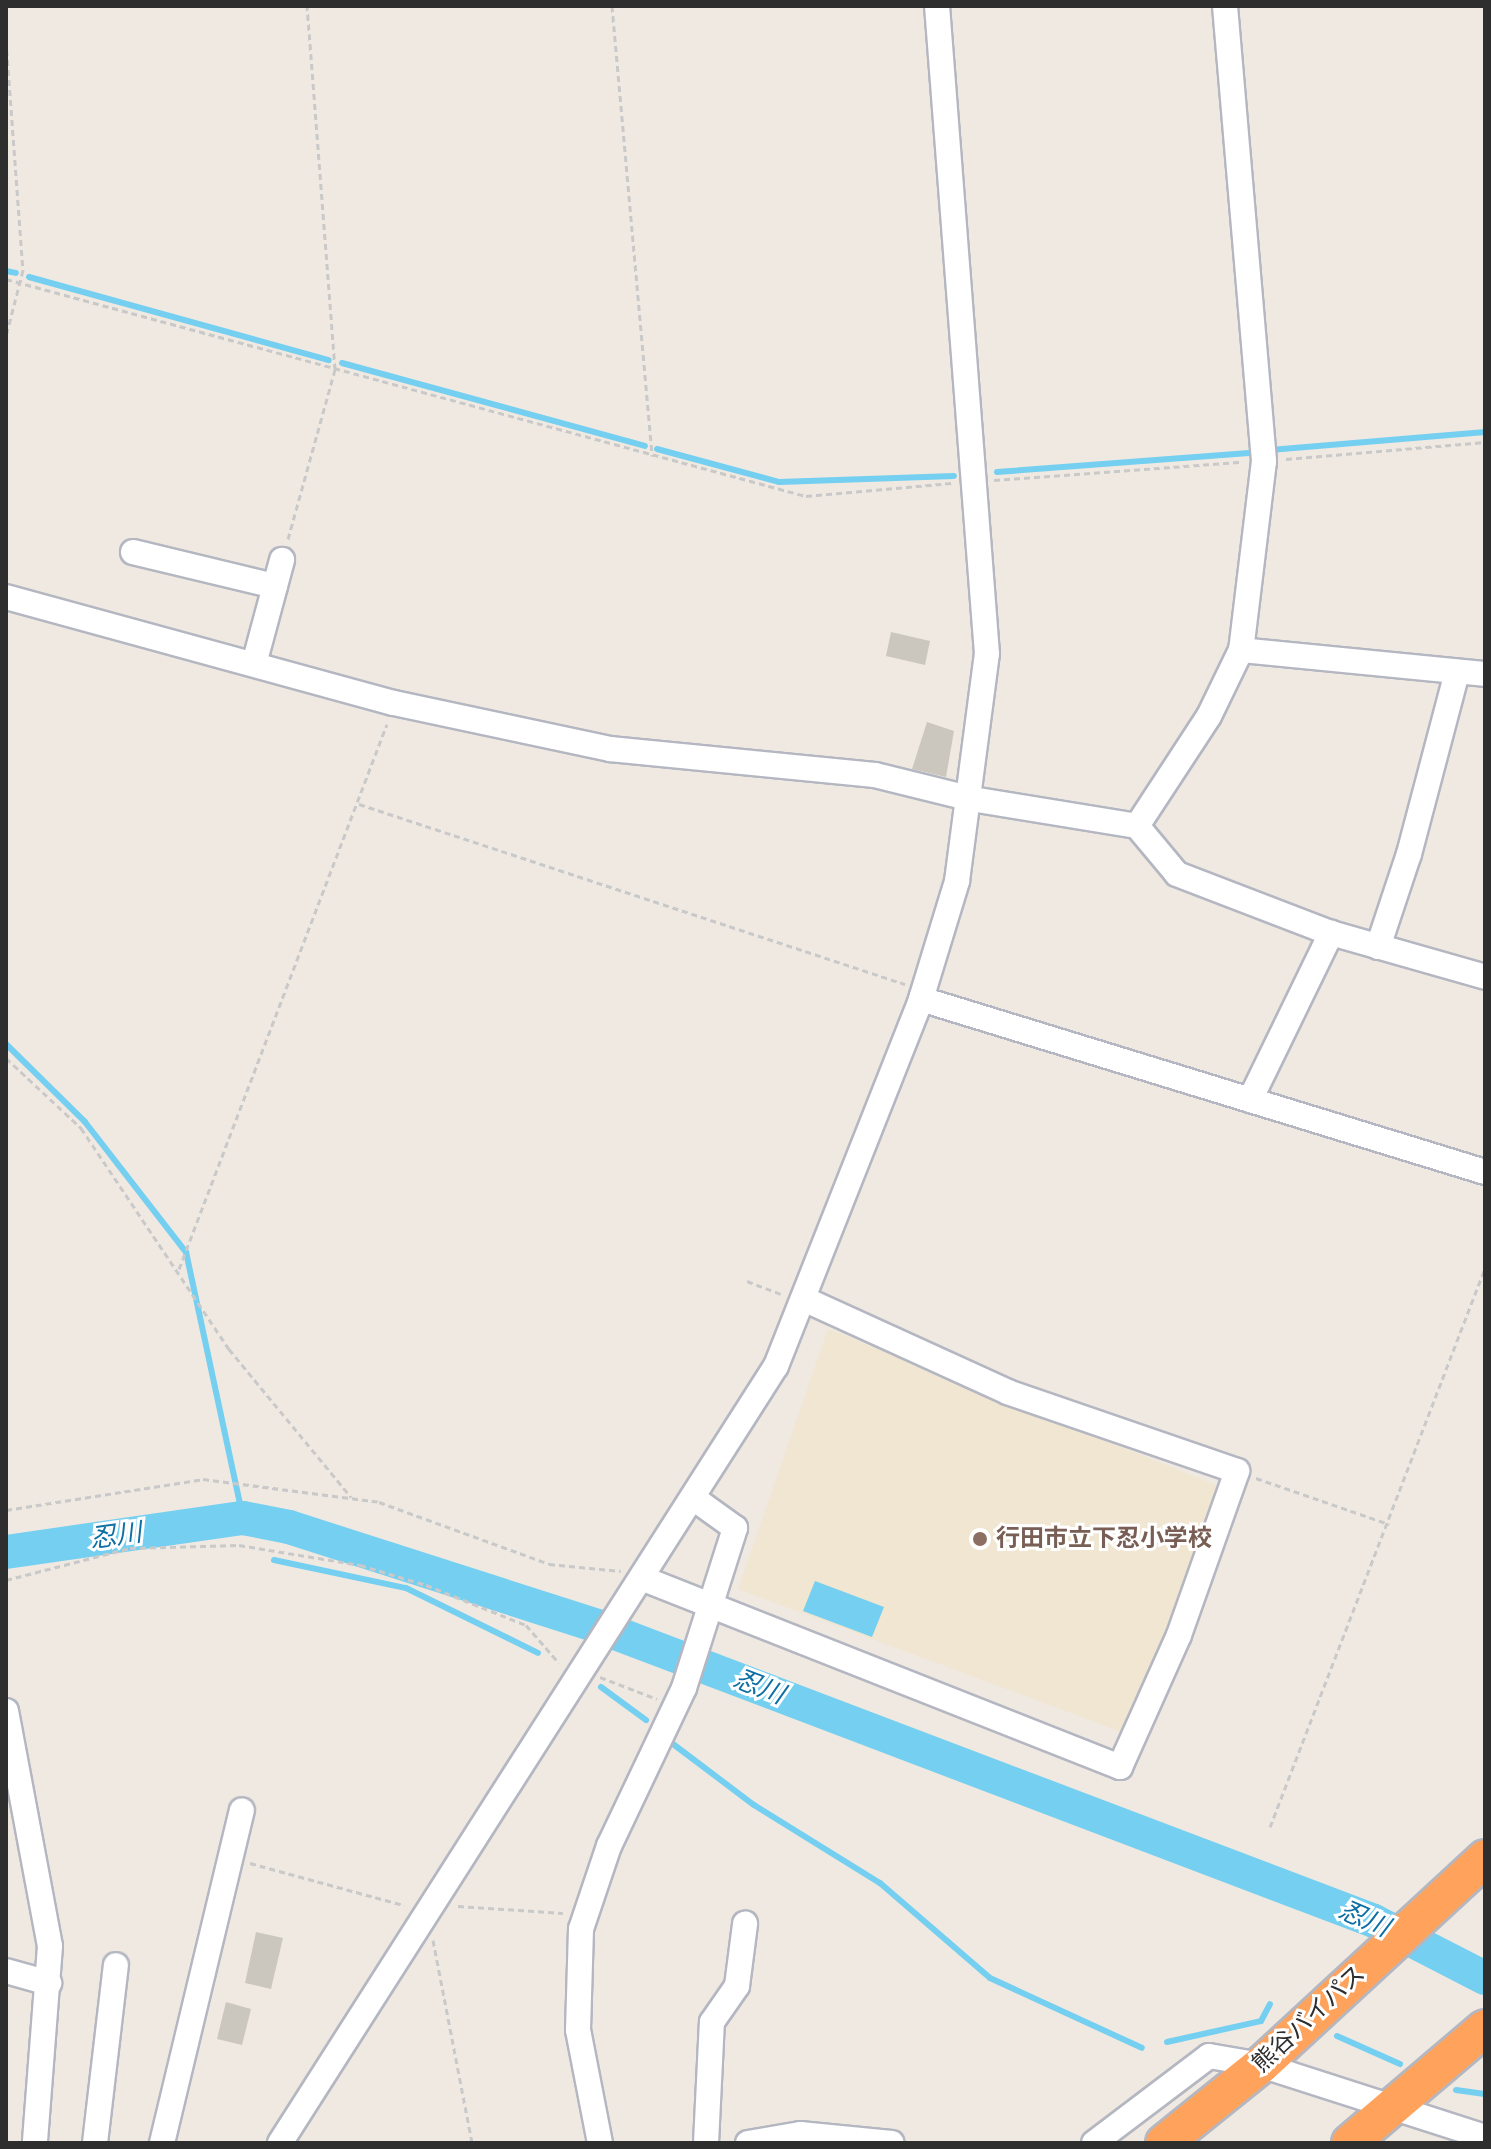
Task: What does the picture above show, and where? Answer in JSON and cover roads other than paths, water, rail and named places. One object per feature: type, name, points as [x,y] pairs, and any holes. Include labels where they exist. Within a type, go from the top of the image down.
[{"type":"highway","name":"熊谷バイパス","points":[[1164,2143],[1261,2065],[1485,1858]]},
{"type":"highway","points":[[1350,2143],[1485,2028]]},
{"type":"street","points":[[280,2143],[696,1500],[776,1366],[798,1298],[922,995],[957,881],[972,799],[987,654],[937,6]]},
{"type":"street","points":[[1137,826],[1209,716],[1241,650],[1264,461],[1225,6]]},
{"type":"street","points":[[133,552],[275,586]]},
{"type":"street","points":[[254,664],[282,560]]},
{"type":"street","points":[[6,597],[394,703],[610,749],[875,775],[972,799],[1137,826],[1177,874],[1331,933],[1485,977]]},
{"type":"street","points":[[1241,650],[1485,674]]},
{"type":"street","points":[[1378,947],[1457,672]]},
{"type":"street","points":[[1250,1100],[1331,933]]},
{"type":"street","points":[[922,995],[1485,1172]]},
{"type":"street","points":[[644,1579],[708,1612],[1120,1767],[1179,1635],[1237,1471],[1008,1392],[798,1298]]},
{"type":"street","points":[[600,2143],[578,2030],[586,1914],[609,1846],[684,1688],[735,1528],[696,1500]]},
{"type":"street","points":[[6,1711],[50,1946],[35,2143]]},
{"type":"street","points":[[162,2143],[242,1811]]},
{"type":"street","points":[[706,2143],[712,2022],[737,1986],[745,1924]]},
{"type":"street","points":[[95,2143],[116,1965]]},
{"type":"street","points":[[6,1971],[49,1983]]},
{"type":"street","points":[[1094,2143],[1190,2064],[1209,2056],[1261,2065],[1388,2111],[1485,2137]]},
{"type":"street","points":[[748,2143],[799,2139],[892,2143]]},
{"type":"water","points":[[815,1581],[884,1607],[872,1637],[803,1611]]},
{"type":"waterway","points":[[6,271],[16,273]]},
{"type":"waterway","points":[[29,277],[329,360]]},
{"type":"waterway","points":[[342,363],[645,446]]},
{"type":"waterway","points":[[1270,450],[1485,432]]},
{"type":"waterway","points":[[657,449],[779,482],[954,476]]},
{"type":"waterway","points":[[997,472],[1252,453]]},
{"type":"waterway","points":[[6,1044],[85,1122],[186,1252],[243,1518]]},
{"type":"waterway","name":"忍川","points":[[6,1552],[243,1518],[289,1527],[597,1626],[1374,1921],[1485,1978]]},
{"type":"waterway","points":[[274,1560],[406,1588],[538,1653]]},
{"type":"waterway","points":[[601,1687],[646,1720]]},
{"type":"waterway","points":[[669,1741],[754,1805],[880,1883],[990,1978],[1142,2048]]},
{"type":"waterway","points":[[1167,2042],[1261,2021],[1270,2004]]},
{"type":"waterway","points":[[1337,2036],[1400,2064]]},
{"type":"waterway","points":[[1456,2090],[1485,2094]]},
{"type":"place","name":"行田市立下忍小学校","points":[[980,1539]]}]
